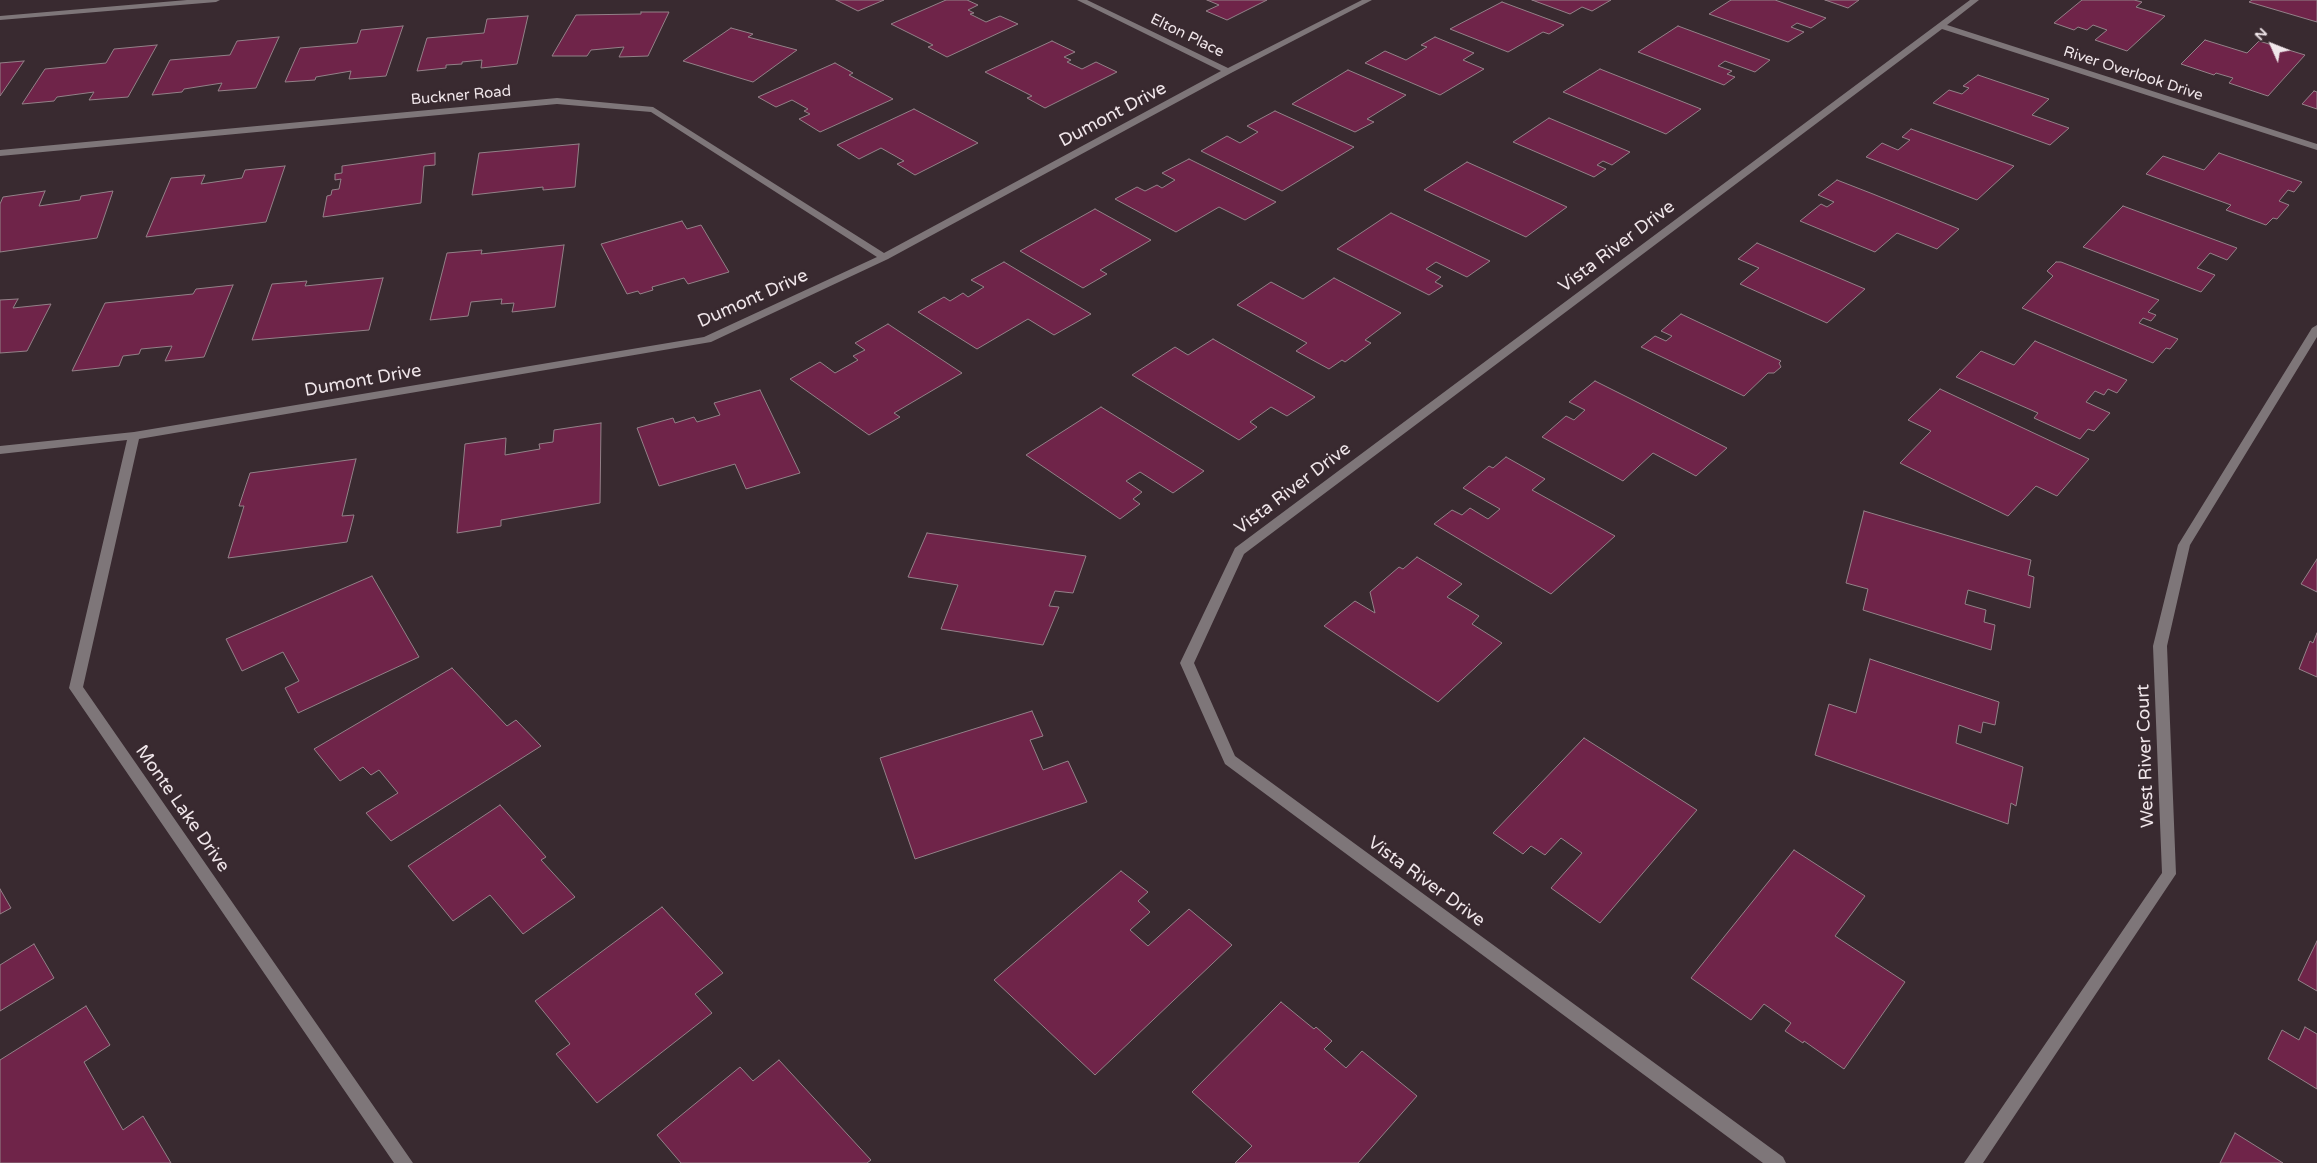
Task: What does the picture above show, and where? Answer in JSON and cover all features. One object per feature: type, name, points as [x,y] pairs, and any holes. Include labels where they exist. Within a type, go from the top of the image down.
[{"type":"street","points":[[0,18],[216,0]]},
{"type":"street","name":"Elton Place","points":[[1081,0],[1228,72]]},
{"type":"street","name":"Dumont Drive","points":[[0,450],[134,436],[707,340],[884,257],[1228,72],[1368,0]]},
{"type":"street","name":"Vista River Drive","points":[[1777,1163],[1230,760],[1187,663],[1239,551],[1975,0]]},
{"type":"street","name":"River Overlook Drive","points":[[1941,26],[2317,147]]},
{"type":"street","name":"Buckner Road","points":[[0,153],[557,101],[653,110],[884,257]]},
{"type":"street","name":"West River Court","points":[[1973,1163],[2169,874],[2160,646],[2184,545],[2317,328]]},
{"type":"street","name":"Monte Lake Drive","points":[[134,436],[76,688],[404,1163]]},
{"type":"building","points":[[836,0],[884,0],[858,11]]},
{"type":"building","points":[[946,0],[967,0],[978,5],[968,10],[974,13],[970,14],[986,22],[1000,16],[1018,24],[947,57],[928,47],[933,45],[891,24]]},
{"type":"building","points":[[1207,0],[1267,0],[1227,20],[1206,11],[1219,5]]},
{"type":"building","points":[[1532,0],[1611,0],[1592,11],[1582,7],[1570,14]]},
{"type":"building","points":[[1731,0],[1775,0],[1826,18],[1811,28],[1797,23],[1791,27],[1804,32],[1788,42],[1709,14]]},
{"type":"building","points":[[1825,0],[1859,0],[1848,8]]},
{"type":"building","points":[[2082,0],[2134,0],[2142,2],[2136,7],[2165,16],[2127,51],[2095,40],[2107,30],[2093,25],[2087,30],[2078,27],[2074,30],[2054,23]]},
{"type":"building","points":[[2252,0],[2317,0],[2317,22],[2249,2]]},
{"type":"building","points":[[1502,2],[1564,25],[1549,34],[1543,32],[1508,52],[1450,29]]},
{"type":"building","points":[[641,12],[669,12],[648,56],[619,57],[624,47],[591,50],[587,56],[552,56],[576,15],[641,14]]},
{"type":"building","points":[[528,16],[517,64],[481,68],[482,60],[446,65],[446,68],[417,71],[427,38],[484,33],[487,19]]},
{"type":"building","points":[[403,26],[386,76],[349,79],[351,71],[316,77],[315,80],[285,82],[300,48],[357,43],[361,30]]},
{"type":"building","points":[[1678,26],[1770,60],[1755,72],[1725,61],[1718,66],[1732,71],[1727,74],[1735,77],[1724,85],[1638,52]]},
{"type":"building","points":[[731,28],[753,34],[748,37],[797,50],[753,82],[683,61]]},
{"type":"building","points":[[279,37],[256,88],[218,91],[222,83],[184,89],[182,92],[152,95],[170,60],[230,55],[237,41]]},
{"type":"building","points":[[1435,37],[1474,53],[1463,60],[1484,69],[1440,95],[1365,63],[1385,51],[1406,60],[1427,47],[1421,45]]},
{"type":"building","points":[[2205,40],[2247,53],[2259,41],[2305,55],[2268,96],[2229,83],[2233,78],[2216,73],[2214,75],[2181,64]]},
{"type":"building","points":[[1052,41],[1075,52],[1064,57],[1071,60],[1067,62],[1082,69],[1096,62],[1117,72],[1045,108],[1027,98],[1032,96],[985,72]]},
{"type":"building","points":[[157,45],[128,97],[89,100],[94,92],[57,97],[54,101],[22,104],[45,69],[106,63],[114,49]]},
{"type":"building","points":[[24,61],[0,96],[0,63]]},
{"type":"building","points":[[835,63],[853,73],[849,75],[893,99],[820,132],[799,119],[810,114],[804,111],[808,109],[792,100],[776,107],[758,97]]},
{"type":"building","points":[[1600,69],[1701,109],[1666,134],[1563,92]]},
{"type":"building","points":[[1348,70],[1406,95],[1367,119],[1374,122],[1355,132],[1292,104]]},
{"type":"building","points":[[1978,75],[2049,99],[2032,115],[2069,128],[2050,145],[1933,103],[1949,90],[1962,94],[1969,88],[1963,86]]},
{"type":"building","points":[[2314,91],[2317,92],[2317,109],[2302,104]]},
{"type":"building","points":[[914,109],[978,143],[915,175],[897,164],[904,161],[881,148],[859,159],[837,145]]},
{"type":"building","points":[[1275,111],[1354,147],[1282,191],[1201,151],[1227,136],[1240,143],[1258,132],[1247,126]]},
{"type":"building","points":[[1549,118],[1630,152],[1612,165],[1603,161],[1597,165],[1606,169],[1594,177],[1513,142]]},
{"type":"building","points":[[1911,129],[2014,166],[1977,200],[1866,157],[1882,143],[1898,150],[1910,140],[1902,137]]},
{"type":"building","points":[[579,144],[575,187],[543,190],[543,187],[472,195],[479,153]]},
{"type":"building","points":[[435,153],[435,165],[424,166],[421,203],[323,217],[327,196],[331,195],[332,190],[339,189],[341,179],[335,180],[335,174],[342,173],[342,166]]},
{"type":"building","points":[[2219,153],[2302,182],[2294,192],[2288,190],[2279,201],[2289,205],[2277,219],[2273,218],[2266,225],[2226,210],[2231,205],[2146,174],[2163,156],[2204,170]]},
{"type":"building","points":[[1189,159],[1276,202],[1245,220],[1219,207],[1176,232],[1115,199],[1137,187],[1145,191],[1157,185],[1162,188],[1175,180],[1162,173]]},
{"type":"building","points":[[1467,162],[1567,207],[1526,237],[1424,190]]},
{"type":"building","points":[[285,166],[266,222],[146,237],[171,178],[205,175],[201,184],[242,178],[245,170]]},
{"type":"building","points":[[1837,180],[1959,229],[1937,249],[1897,233],[1875,252],[1800,221],[1821,204],[1827,207],[1834,202],[1818,195]]},
{"type":"building","points":[[45,191],[39,206],[80,200],[81,196],[113,191],[97,238],[0,252],[0,204],[3,197]]},
{"type":"building","points":[[2123,206],[2237,248],[2227,260],[2210,253],[2197,268],[2215,275],[2201,292],[2083,247]]},
{"type":"building","points":[[1095,209],[1151,240],[1100,270],[1107,274],[1083,288],[1020,251]]},
{"type":"building","points":[[1391,213],[1490,261],[1467,277],[1436,262],[1426,269],[1441,277],[1435,282],[1443,286],[1429,295],[1337,249]]},
{"type":"building","points":[[682,221],[687,229],[701,225],[729,272],[688,284],[684,278],[652,287],[653,290],[640,294],[638,291],[627,294],[601,244]]},
{"type":"building","points":[[1757,243],[1865,289],[1827,323],[1740,284],[1759,268],[1738,259]]},
{"type":"building","points":[[564,245],[555,307],[512,312],[514,303],[501,304],[502,299],[471,302],[468,316],[430,320],[447,253],[482,250],[481,254]]},
{"type":"building","points":[[1004,262],[1091,314],[1054,335],[1028,319],[977,349],[918,312],[944,297],[950,301],[963,293],[968,297],[984,287],[971,280]]},
{"type":"building","points":[[2056,262],[2061,262],[2159,300],[2148,312],[2156,315],[2151,321],[2143,318],[2139,323],[2178,339],[2170,349],[2166,348],[2153,363],[2022,308],[2053,276],[2047,271]]},
{"type":"building","points":[[383,278],[369,330],[252,340],[272,284],[307,281],[305,286]]},
{"type":"building","points":[[1334,278],[1401,313],[1365,340],[1371,343],[1345,362],[1342,360],[1329,369],[1296,351],[1307,343],[1237,305],[1271,282],[1303,299]]},
{"type":"building","points":[[233,285],[204,357],[165,361],[172,346],[141,349],[139,354],[123,356],[119,366],[72,371],[105,303],[193,294],[196,289]]},
{"type":"building","points":[[18,299],[13,308],[51,304],[27,351],[0,353],[0,300]]},
{"type":"building","points":[[1681,314],[1781,361],[1779,363],[1781,367],[1774,373],[1768,373],[1744,396],[1641,347],[1655,336],[1666,341],[1672,336],[1661,331]]},
{"type":"building","points":[[888,324],[962,373],[894,413],[900,417],[869,435],[790,379],[820,362],[835,373],[858,360],[853,356],[865,350],[855,343]]},
{"type":"building","points":[[1213,339],[1315,397],[1287,416],[1271,407],[1250,422],[1257,427],[1239,440],[1132,375],[1175,347],[1188,355]]},
{"type":"building","points":[[2035,341],[2127,380],[2117,393],[2108,389],[2104,395],[2095,391],[2086,402],[2110,413],[2094,431],[2088,429],[2080,439],[2034,418],[2038,413],[1956,377],[1981,351],[2014,365]]},
{"type":"building","points":[[1595,381],[1727,448],[1696,476],[1653,453],[1623,481],[1542,437],[1566,416],[1574,420],[1585,410],[1569,402]]},
{"type":"building","points":[[1940,389],[2089,459],[2057,496],[2036,486],[2008,516],[1900,463],[1931,431],[1908,420]]},
{"type":"building","points":[[760,390],[800,473],[746,489],[735,464],[659,486],[637,428],[673,418],[675,423],[694,417],[697,422],[720,415],[714,403]]},
{"type":"building","points":[[1101,407],[1204,471],[1173,493],[1140,472],[1126,481],[1142,492],[1133,499],[1140,504],[1120,519],[1026,455]]},
{"type":"building","points":[[601,423],[600,503],[501,520],[501,526],[457,533],[465,444],[506,438],[505,455],[540,449],[539,444],[553,442],[554,430]]},
{"type":"building","points":[[1506,457],[1545,479],[1532,490],[1615,536],[1551,594],[1434,524],[1452,510],[1462,515],[1470,508],[1488,519],[1500,509],[1463,488],[1489,466],[1493,468]]},
{"type":"building","points":[[356,459],[342,516],[354,515],[347,542],[228,558],[244,506],[239,506],[250,473]]},
{"type":"building","points":[[1864,511],[2031,560],[2028,575],[2034,577],[2030,608],[1968,590],[1965,604],[1986,610],[1984,622],[1995,625],[1991,650],[1863,610],[1868,589],[1846,583]]},
{"type":"building","points":[[927,533],[1086,556],[1073,593],[1055,591],[1049,606],[1059,607],[1043,645],[941,629],[958,585],[908,577]]},
{"type":"building","points":[[1417,557],[1462,584],[1447,597],[1479,616],[1472,624],[1502,643],[1438,702],[1324,626],[1355,601],[1375,613],[1370,592],[1399,567],[1403,569]]},
{"type":"building","points":[[2317,559],[2317,592],[2301,584]]},
{"type":"building","points":[[372,576],[419,657],[298,713],[285,688],[299,681],[283,652],[242,671],[226,639]]},
{"type":"building","points":[[2317,633],[2317,677],[2299,669],[2310,641],[2313,643]]},
{"type":"building","points":[[1870,659],[1999,702],[1995,725],[1983,722],[1981,733],[1959,725],[1956,743],[2023,767],[2016,806],[2011,803],[2008,824],[1815,755],[1829,704],[1856,713]]},
{"type":"building","points":[[452,668],[507,726],[516,720],[541,746],[391,841],[366,813],[398,793],[379,770],[371,775],[363,767],[340,781],[314,749]]},
{"type":"building","points":[[1032,711],[1043,736],[1030,740],[1043,770],[1068,761],[1087,802],[915,859],[880,758]]},
{"type":"building","points":[[1584,738],[1697,810],[1600,923],[1551,888],[1582,853],[1561,838],[1545,855],[1531,846],[1523,854],[1493,833]]},
{"type":"building","points":[[500,805],[546,857],[541,860],[575,897],[523,934],[490,895],[453,921],[408,866]]},
{"type":"building","points":[[1794,850],[1865,896],[1835,936],[1905,982],[1844,1069],[1804,1041],[1803,1043],[1785,1031],[1791,1023],[1764,1004],[1751,1020],[1691,978]]},
{"type":"building","points":[[1121,871],[1148,892],[1138,901],[1150,912],[1130,930],[1148,946],[1189,909],[1232,945],[1095,1075],[994,980]]},
{"type":"building","points":[[0,889],[11,908],[0,914]]},
{"type":"building","points":[[662,907],[723,973],[695,994],[712,1013],[597,1103],[556,1054],[570,1044],[535,1001]]},
{"type":"building","points":[[2317,941],[2317,991],[2298,980]]},
{"type":"building","points":[[34,944],[54,978],[0,1011],[0,965]]},
{"type":"building","points":[[1281,1002],[1332,1041],[1324,1049],[1346,1068],[1362,1051],[1417,1096],[1358,1163],[1235,1163],[1252,1146],[1192,1092]]},
{"type":"building","points":[[86,1006],[110,1045],[84,1062],[123,1130],[143,1116],[171,1163],[0,1163],[0,1060]]},
{"type":"building","points":[[2305,1027],[2317,1034],[2317,1089],[2268,1059],[2282,1030],[2299,1040]]},
{"type":"building","points":[[779,1060],[871,1160],[867,1163],[681,1163],[657,1135],[740,1067],[753,1081]]},
{"type":"building","points":[[2235,1133],[2283,1163],[2220,1163]]}]
